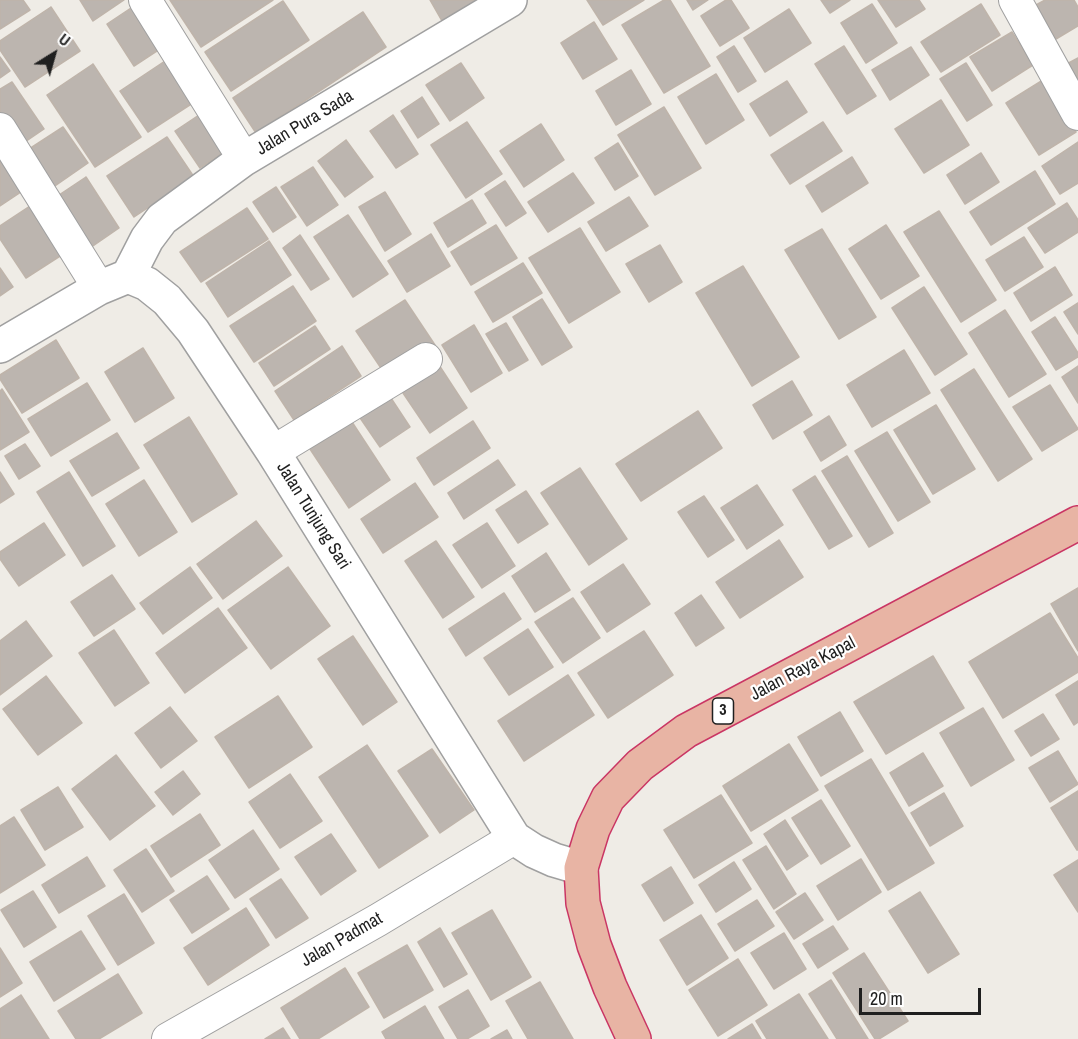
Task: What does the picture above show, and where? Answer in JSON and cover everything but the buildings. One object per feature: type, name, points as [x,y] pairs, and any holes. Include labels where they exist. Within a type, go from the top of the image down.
[{"type":"highway","name":"Jalan Raya Kapal","points":[[634,1039],[594,945],[583,903],[581,868],[593,829],[608,798],[640,765],[686,731],[1078,523]]},
{"type":"street","points":[[145,0],[244,159]]},
{"type":"street","name":"Jalan Pura Sada","points":[[113,282],[162,219],[244,159],[510,0]]},
{"type":"street","points":[[1015,0],[1078,114]]},
{"type":"street","points":[[0,129],[113,282],[0,346]]},
{"type":"street","name":"Jalan Tunjung Sari","points":[[113,282],[147,284],[167,300],[193,331],[273,452],[514,838],[554,860],[581,868]]},
{"type":"street","points":[[273,452],[426,359]]},
{"type":"street","name":"Jalan Padmat","points":[[168,1039],[378,920],[514,838]]}]
